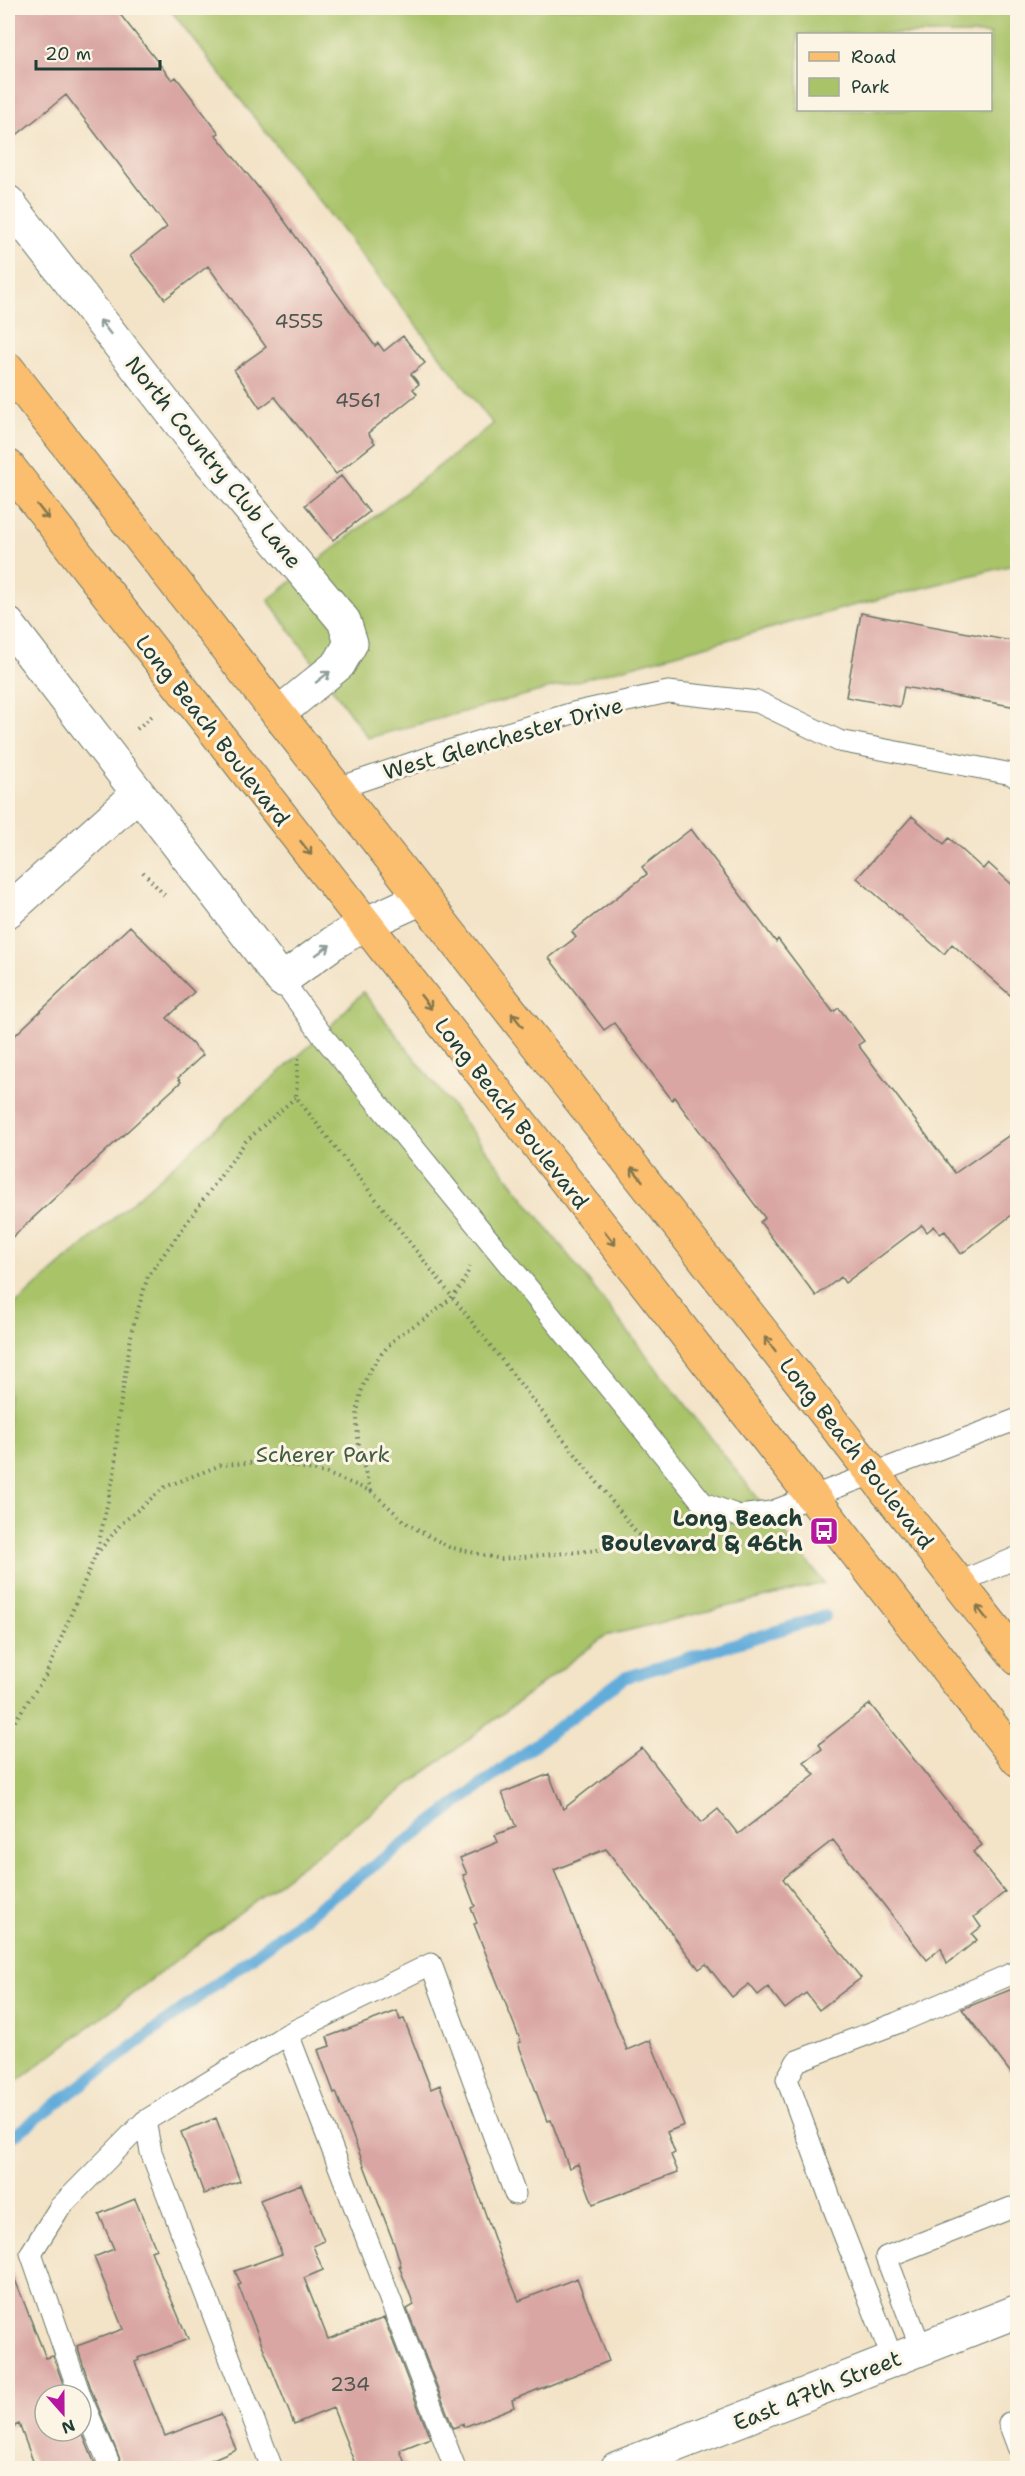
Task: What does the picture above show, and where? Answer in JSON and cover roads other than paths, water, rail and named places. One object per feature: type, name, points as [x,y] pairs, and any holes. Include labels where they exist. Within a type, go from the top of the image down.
[{"type":"main road","name":"Long Beach Boulevard","points":[[8,369],[1017,1659]]},
{"type":"main road","name":"Long Beach Boulevard","points":[[8,466],[1017,1760]]},
{"type":"street","name":"North Country Club Lane","points":[[8,202],[209,460],[344,621],[351,643],[339,664],[278,714]]},
{"type":"street","points":[[8,624],[282,980],[333,943],[365,924],[422,898]]},
{"type":"street","points":[[8,911],[138,794]]},
{"type":"street","name":"East 47th Street","points":[[617,2469],[1017,2311]]},
{"type":"lane","name":"West Glenchester Drive","points":[[336,789],[442,753],[573,713],[668,692],[758,702],[838,741],[1012,774],[1017,779]]},
{"type":"lane","points":[[282,980],[329,1044],[703,1503],[739,1516],[771,1512],[1017,1419]]},
{"type":"lane","points":[[958,1582],[1017,1557]]},
{"type":"lane","points":[[76,2383],[31,2253],[60,2207],[145,2121],[288,2034],[431,1964],[515,2194]]},
{"type":"lane","points":[[907,2354],[834,2209],[787,2079],[797,2061],[897,2023],[1017,1971]]},
{"type":"lane","points":[[288,2034],[455,2469]]},
{"type":"lane","points":[[145,2121],[152,2152],[272,2469]]},
{"type":"lane","points":[[907,2354],[886,2257],[1011,2208]]},
{"type":"lane","points":[[1009,2423],[1017,2447]]},
{"type":"lane","points":[[93,2427],[111,2469]]},
{"type":"waterway","points":[[8,2140],[624,1678],[825,1616]]},
{"type":"place","name":"Long Beach Boulevard & 46th","points":[[824,1531]]},
{"type":"park label","name":"Scherer Park","points":[[323,1454]]}]
